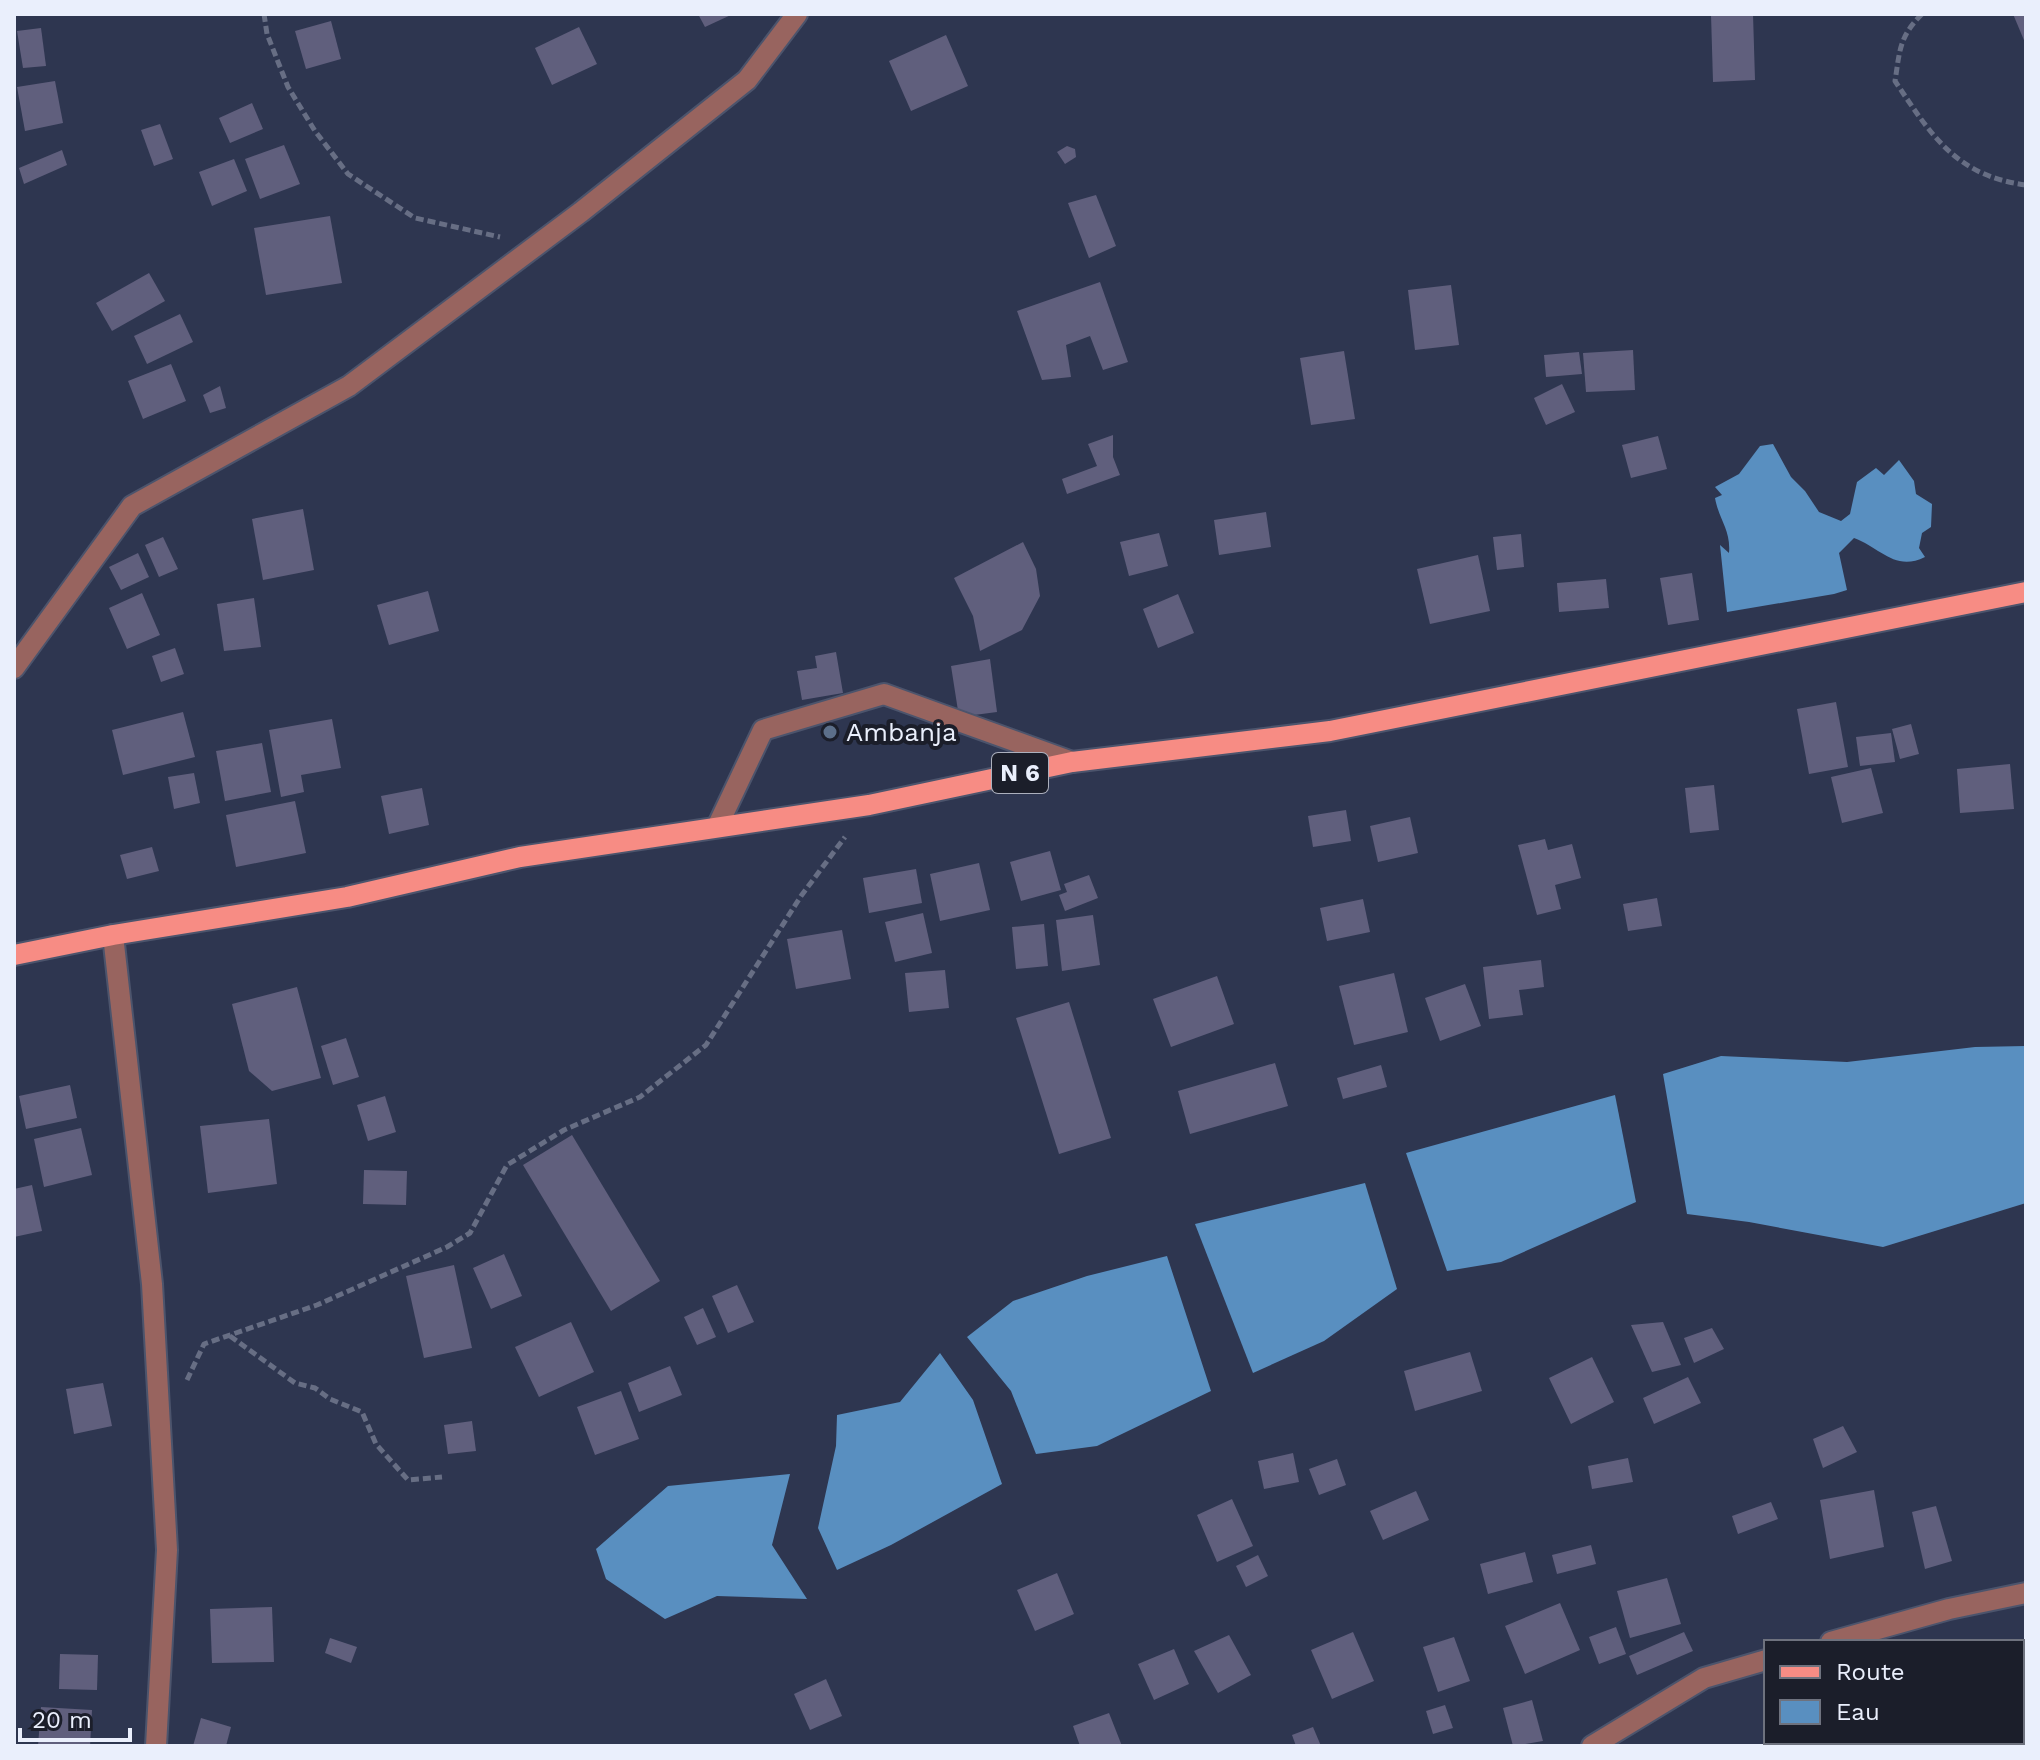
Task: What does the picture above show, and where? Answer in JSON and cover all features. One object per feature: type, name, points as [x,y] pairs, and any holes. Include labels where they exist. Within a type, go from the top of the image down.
[{"type":"main road","name":"N 6","points":[[14,955],[113,935],[347,897],[520,857],[718,825],[869,805],[1072,762],[1330,731],[2026,592]]},
{"type":"street","points":[[14,668],[132,506],[349,386],[536,246],[747,80],[797,14]]},
{"type":"street","points":[[718,825],[763,730],[884,694],[1072,762]]},
{"type":"street","points":[[113,935],[152,1284],[167,1550],[156,1746]]},
{"type":"street","points":[[1838,1640],[1949,1609],[2026,1593]]},
{"type":"street","points":[[1592,1746],[1704,1678],[1764,1661]]},
{"type":"path","points":[[264,14],[267,34],[288,87],[315,131],[348,174],[415,218],[536,246]]},
{"type":"path","points":[[1922,14],[1907,29],[1895,81],[1922,122],[1951,156],[1983,174],[2026,185]]},
{"type":"path","points":[[185,1383],[204,1344],[317,1305],[447,1247],[470,1233],[507,1165],[564,1130],[640,1097],[706,1045],[801,896],[869,805]]},
{"type":"path","points":[[230,1335],[295,1383],[315,1388],[330,1399],[362,1412],[376,1444],[408,1480],[442,1477]]},
{"type":"water","points":[[1773,444],[1791,477],[1819,512],[1841,521],[1850,514],[1857,482],[1876,468],[1884,475],[1899,460],[1914,481],[1916,494],[1932,504],[1931,527],[1922,533],[1919,548],[1925,557],[1905,562],[1896,560],[1854,538],[1839,553],[1847,590],[1727,612],[1720,545],[1729,553],[1729,545],[1715,498],[1722,495],[1715,487],[1739,474],[1760,446]]},
{"type":"water","points":[[2026,1046],[2026,1203],[1883,1247],[1749,1222],[1687,1214],[1663,1074],[1721,1056],[1847,1062],[1975,1047]]},
{"type":"water","points":[[1615,1095],[1636,1202],[1501,1262],[1447,1271],[1406,1153]]},
{"type":"water","points":[[1365,1183],[1397,1289],[1324,1341],[1253,1373],[1195,1224]]},
{"type":"water","points":[[1167,1256],[1211,1391],[1097,1446],[1036,1454],[1011,1391],[967,1337],[1013,1301],[1087,1276]]},
{"type":"water","points":[[940,1353],[973,1400],[1002,1484],[891,1545],[837,1570],[818,1528],[836,1446],[837,1415],[900,1402]]},
{"type":"water","points":[[790,1474],[772,1545],[807,1599],[717,1596],[665,1619],[606,1579],[596,1549],[668,1486]]},
{"type":"building","points":[[698,14],[733,14],[705,27]]},
{"type":"building","points":[[1711,14],[1753,14],[1755,80],[1713,82]]},
{"type":"building","points":[[2013,14],[2026,14],[2026,45]]},
{"type":"building","points":[[331,21],[341,59],[306,69],[295,31]]},
{"type":"building","points":[[579,27],[597,64],[552,85],[535,48]]},
{"type":"building","points":[[41,28],[46,66],[23,68],[17,31]]},
{"type":"building","points":[[946,35],[968,86],[911,111],[889,61]]},
{"type":"building","points":[[55,81],[63,123],[25,131],[17,87]]},
{"type":"building","points":[[252,103],[263,129],[230,143],[219,118]]},
{"type":"building","points":[[160,124],[173,159],[154,166],[141,130]]},
{"type":"building","points":[[284,145],[300,184],[260,199],[245,159]]},
{"type":"building","points":[[1067,146],[1075,149],[1076,157],[1065,164],[1057,152]]},
{"type":"building","points":[[62,150],[67,165],[24,184],[19,168]]},
{"type":"building","points":[[234,159],[247,191],[212,206],[199,172]]},
{"type":"building","points":[[1096,195],[1116,246],[1089,258],[1068,203]]},
{"type":"building","points":[[330,216],[342,283],[266,295],[254,228]]},
{"type":"building","points":[[149,273],[165,301],[112,331],[96,303]]},
{"type":"building","points":[[1100,282],[1128,362],[1103,370],[1090,336],[1066,345],[1071,377],[1042,380],[1017,311]]},
{"type":"building","points":[[1451,285],[1459,345],[1415,350],[1408,290]]},
{"type":"building","points":[[180,314],[193,342],[147,364],[134,336]]},
{"type":"building","points":[[1633,350],[1635,390],[1586,392],[1583,353]]},
{"type":"building","points":[[1344,351],[1355,419],[1311,425],[1300,358]]},
{"type":"building","points":[[1579,352],[1582,374],[1546,377],[1544,355]]},
{"type":"building","points":[[171,364],[186,401],[143,419],[128,381]]},
{"type":"building","points":[[1562,384],[1575,412],[1546,425],[1534,398]]},
{"type":"building","points":[[220,386],[226,408],[210,413],[203,395]]},
{"type":"building","points":[[1113,435],[1113,457],[1120,475],[1067,494],[1062,479],[1097,466],[1088,444]]},
{"type":"building","points":[[1658,436],[1667,469],[1631,478],[1622,445]]},
{"type":"building","points":[[303,509],[314,570],[263,580],[252,519]]},
{"type":"building","points":[[1266,512],[1271,547],[1219,555],[1214,520]]},
{"type":"building","points":[[1159,533],[1168,566],[1129,576],[1120,542]]},
{"type":"building","points":[[1521,534],[1524,567],[1497,570],[1493,537]]},
{"type":"building","points":[[163,537],[178,569],[159,577],[145,545]]},
{"type":"building","points":[[1023,542],[1036,569],[1040,596],[1022,630],[980,651],[973,616],[954,578]]},
{"type":"building","points":[[138,553],[149,577],[121,590],[109,567]]},
{"type":"building","points":[[1478,555],[1490,611],[1430,624],[1417,569]]},
{"type":"building","points":[[1692,573],[1699,620],[1668,625],[1660,578]]},
{"type":"building","points":[[1606,579],[1609,608],[1559,612],[1557,583]]},
{"type":"building","points":[[428,591],[439,631],[389,645],[377,605]]},
{"type":"building","points":[[142,593],[160,635],[127,649],[109,608]]},
{"type":"building","points":[[1178,594],[1194,633],[1158,648],[1143,609]]},
{"type":"building","points":[[254,598],[261,647],[224,651],[217,604]]},
{"type":"building","points":[[175,648],[184,674],[161,682],[152,656]]},
{"type":"building","points":[[836,652],[843,693],[802,700],[797,671],[817,668],[815,656]]},
{"type":"building","points":[[990,659],[997,712],[959,717],[951,666]]},
{"type":"building","points":[[1836,702],[1848,767],[1809,774],[1797,709]]},
{"type":"building","points":[[183,712],[195,757],[123,775],[112,730]]},
{"type":"building","points":[[332,719],[341,768],[301,775],[304,792],[281,797],[269,730]]},
{"type":"building","points":[[1911,724],[1919,754],[1900,759],[1892,729]]},
{"type":"building","points":[[1891,733],[1895,762],[1860,766],[1856,737]]},
{"type":"building","points":[[262,743],[271,792],[225,801],[216,751]]},
{"type":"building","points":[[2010,764],[2014,809],[1960,813],[1957,769]]},
{"type":"building","points":[[1871,768],[1883,813],[1842,823],[1831,777]]},
{"type":"building","points":[[194,773],[200,803],[174,809],[168,777]]},
{"type":"building","points":[[1714,785],[1719,830],[1690,833],[1685,788]]},
{"type":"building","points":[[422,788],[429,825],[389,834],[381,796]]},
{"type":"building","points":[[295,801],[306,853],[236,867],[226,815]]},
{"type":"building","points":[[1346,810],[1351,841],[1313,847],[1308,816]]},
{"type":"building","points":[[1410,817],[1418,853],[1378,862],[1370,826]]},
{"type":"building","points":[[1545,839],[1548,850],[1572,844],[1581,878],[1555,885],[1561,909],[1537,915],[1518,845]]},
{"type":"building","points":[[152,847],[159,871],[127,879],[120,855]]},
{"type":"building","points":[[1050,851],[1061,890],[1021,901],[1010,862]]},
{"type":"building","points":[[979,863],[990,910],[940,921],[930,874]]},
{"type":"building","points":[[916,869],[922,903],[869,913],[863,878]]},
{"type":"building","points":[[1089,875],[1098,898],[1065,911],[1059,895],[1067,892],[1064,884]]},
{"type":"building","points":[[1657,898],[1662,926],[1628,931],[1623,904]]},
{"type":"building","points":[[1363,899],[1370,932],[1327,941],[1320,908]]},
{"type":"building","points":[[923,913],[932,953],[895,962],[885,922]]},
{"type":"building","points":[[1093,915],[1100,965],[1062,971],[1056,920]]},
{"type":"building","points":[[1044,924],[1048,966],[1016,969],[1012,927]]},
{"type":"building","points":[[842,930],[851,979],[796,989],[787,939]]},
{"type":"building","points":[[1541,960],[1544,987],[1519,990],[1523,1015],[1489,1019],[1483,967]]},
{"type":"building","points":[[945,970],[949,1008],[909,1012],[905,973]]},
{"type":"building","points":[[1394,973],[1408,1032],[1354,1045],[1339,986]]},
{"type":"building","points":[[1217,976],[1234,1024],[1171,1047],[1153,999]]},
{"type":"building","points":[[1465,984],[1481,1026],[1440,1041],[1425,998]]},
{"type":"building","points":[[297,987],[321,1078],[272,1091],[249,1071],[232,1004]]},
{"type":"building","points":[[1069,1002],[1111,1138],[1059,1154],[1016,1018]]},
{"type":"building","points":[[346,1038],[359,1077],[333,1085],[321,1046]]},
{"type":"building","points":[[1275,1063],[1288,1106],[1190,1134],[1178,1091]]},
{"type":"building","points":[[1381,1065],[1387,1087],[1343,1099],[1337,1078]]},
{"type":"building","points":[[70,1085],[77,1118],[26,1129],[19,1096]]},
{"type":"building","points":[[385,1096],[396,1132],[368,1141],[357,1105]]},
{"type":"building","points":[[269,1119],[277,1184],[208,1193],[200,1126]]},
{"type":"building","points":[[81,1128],[92,1175],[44,1187],[34,1139]]},
{"type":"building","points":[[572,1135],[660,1281],[611,1311],[523,1165]]},
{"type":"building","points":[[364,1170],[407,1171],[406,1205],[363,1204]]},
{"type":"building","points":[[32,1185],[42,1231],[14,1237],[14,1189]]},
{"type":"building","points":[[504,1254],[522,1296],[491,1309],[473,1268]]},
{"type":"building","points":[[454,1265],[472,1348],[424,1358],[406,1276]]},
{"type":"building","points":[[737,1285],[754,1322],[728,1333],[712,1296]]},
{"type":"building","points":[[703,1308],[716,1337],[697,1345],[684,1317]]},
{"type":"building","points":[[571,1322],[594,1372],[539,1397],[515,1347]]},
{"type":"building","points":[[1663,1322],[1681,1365],[1652,1372],[1631,1325]]},
{"type":"building","points":[[1712,1328],[1724,1349],[1694,1363],[1684,1338]]},
{"type":"building","points":[[1470,1352],[1482,1391],[1415,1411],[1404,1371]]},
{"type":"building","points":[[1592,1357],[1614,1402],[1571,1424],[1549,1378]]},
{"type":"building","points":[[670,1366],[682,1395],[639,1412],[628,1383]]},
{"type":"building","points":[[1688,1377],[1701,1403],[1654,1424],[1643,1398]]},
{"type":"building","points":[[103,1383],[112,1426],[74,1434],[66,1389]]},
{"type":"building","points":[[621,1391],[639,1439],[595,1455],[577,1407]]},
{"type":"building","points":[[472,1421],[476,1451],[448,1454],[444,1425]]},
{"type":"building","points":[[1843,1426],[1857,1452],[1823,1468],[1813,1439]]},
{"type":"building","points":[[1293,1453],[1299,1482],[1264,1489],[1258,1461]]},
{"type":"building","points":[[1628,1458],[1633,1482],[1592,1489],[1588,1466]]},
{"type":"building","points":[[1337,1459],[1346,1485],[1319,1495],[1309,1469]]},
{"type":"building","points":[[1874,1490],[1884,1547],[1830,1559],[1820,1500]]},
{"type":"building","points":[[1416,1491],[1429,1520],[1383,1540],[1370,1511]]},
{"type":"building","points":[[1232,1499],[1253,1546],[1217,1562],[1197,1515]]},
{"type":"building","points":[[1771,1502],[1778,1519],[1738,1534],[1732,1516]]},
{"type":"building","points":[[1936,1506],[1952,1561],[1925,1569],[1912,1512]]},
{"type":"building","points":[[1591,1545],[1596,1564],[1557,1574],[1552,1555]]},
{"type":"building","points":[[1525,1552],[1533,1582],[1488,1594],[1480,1564]]},
{"type":"building","points":[[1258,1555],[1268,1576],[1246,1587],[1236,1566]]},
{"type":"building","points":[[1057,1573],[1074,1614],[1035,1631],[1017,1590]]},
{"type":"building","points":[[1667,1578],[1681,1624],[1630,1638],[1617,1591]]},
{"type":"building","points":[[1560,1603],[1580,1650],[1525,1674],[1505,1626]]},
{"type":"building","points":[[272,1607],[274,1662],[212,1663],[210,1609]]},
{"type":"building","points":[[1616,1627],[1626,1654],[1599,1664],[1589,1637]]},
{"type":"building","points":[[1353,1632],[1374,1681],[1332,1699],[1311,1650]]},
{"type":"building","points":[[1684,1632],[1693,1651],[1637,1675],[1629,1656]]},
{"type":"building","points":[[1229,1635],[1251,1675],[1218,1693],[1194,1651]]},
{"type":"building","points":[[1454,1637],[1470,1681],[1438,1692],[1423,1647]]},
{"type":"building","points":[[330,1638],[357,1647],[351,1663],[325,1653]]},
{"type":"building","points":[[1174,1649],[1189,1684],[1154,1700],[1138,1664]]},
{"type":"building","points":[[60,1654],[98,1655],[97,1690],[59,1689]]},
{"type":"building","points":[[826,1679],[842,1716],[810,1730],[794,1694]]},
{"type":"building","points":[[1532,1700],[1543,1741],[1513,1746],[1503,1708]]},
{"type":"building","points":[[1445,1705],[1453,1728],[1433,1734],[1426,1711]]},
{"type":"building","points":[[41,1707],[92,1710],[90,1746],[38,1746]]},
{"type":"building","points":[[1109,1713],[1122,1746],[1080,1746],[1073,1726]]},
{"type":"building","points":[[201,1718],[231,1727],[226,1746],[193,1746]]},
{"type":"building","points":[[1313,1727],[1321,1746],[1296,1746],[1292,1735]]},
{"type":"place","name":"Ambanja","points":[[830,732]]}]
